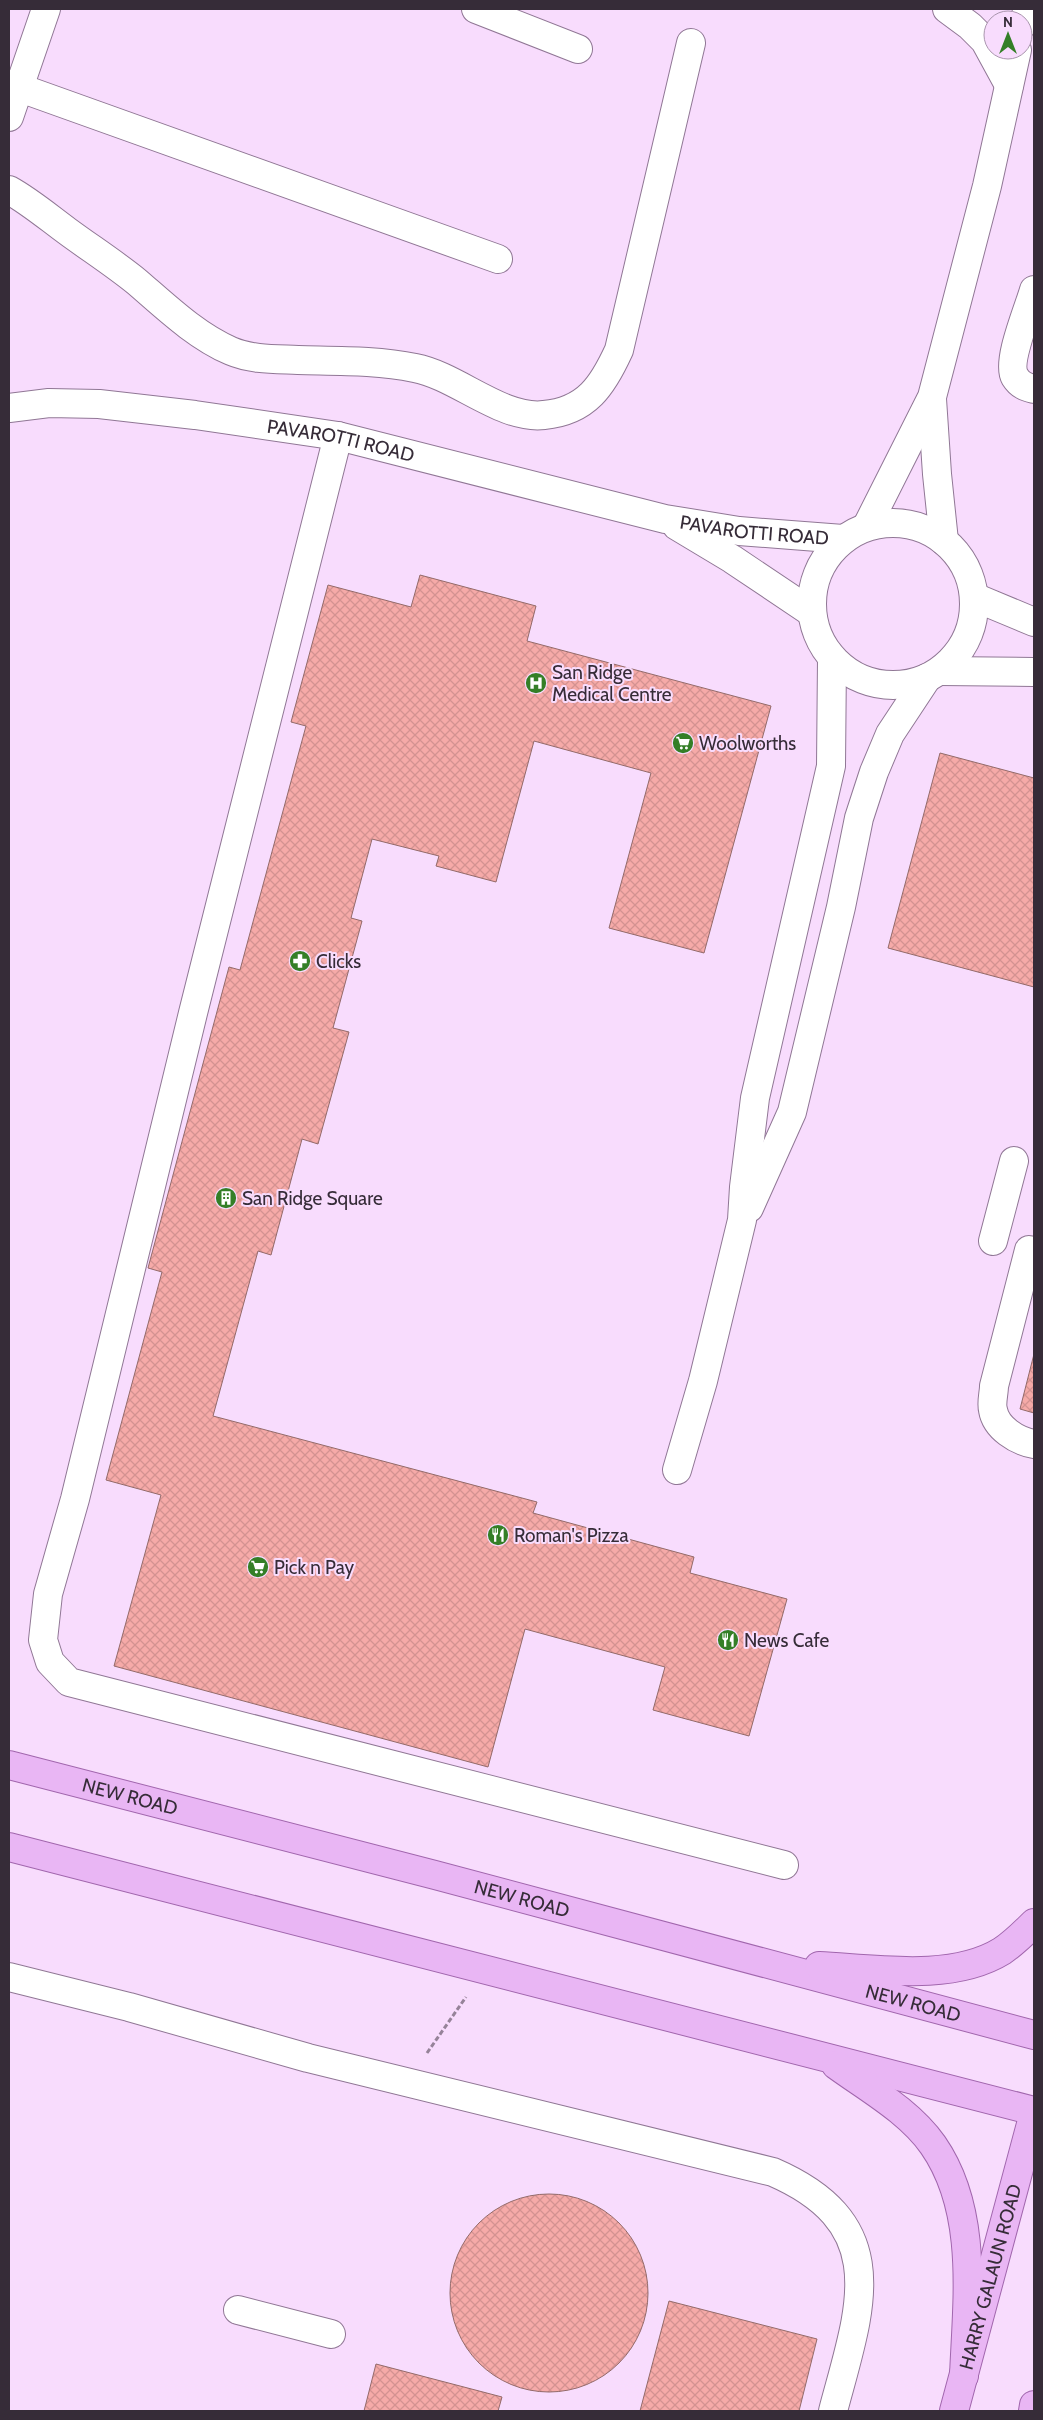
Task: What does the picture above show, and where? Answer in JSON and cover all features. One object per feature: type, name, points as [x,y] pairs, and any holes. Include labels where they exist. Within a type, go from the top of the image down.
[{"type":"main road","name":"NEW ROAD","points":[[9,1765],[435,1875],[1034,2035]]},
{"type":"main road","points":[[9,1847],[1034,2112]]},
{"type":"main road","points":[[758,1962],[905,1971],[949,1969],[1001,1952],[1034,1923]]},
{"type":"main road","points":[[822,2056],[907,2118],[932,2144],[945,2165],[957,2196],[968,2275],[964,2376]]},
{"type":"main road","name":"HARRY GALAUN ROAD","points":[[954,2411],[1034,2112]]},
{"type":"main road","points":[[1033,2411],[1034,2405]]},
{"type":"street","points":[[9,117],[14,86],[46,9]]},
{"type":"street","points":[[476,9],[578,48]]},
{"type":"street","points":[[947,9],[970,26],[985,41],[1010,86]]},
{"type":"street","points":[[9,190],[135,280],[181,319],[232,351],[260,358],[385,363],[416,368],[449,379],[490,402],[516,411],[544,416],[570,408],[593,395],[608,374],[619,350],[691,43]]},
{"type":"street","points":[[867,526],[932,397],[987,186],[1015,60]]},
{"type":"street","points":[[14,86],[498,259]]},
{"type":"street","points":[[1034,290],[1013,361],[1014,376],[1023,386],[1034,389]]},
{"type":"street","points":[[932,397],[944,541]]},
{"type":"street","name":"PAVAROTTI ROAD","points":[[9,408],[49,403],[99,404],[195,415],[338,436],[665,519],[748,532],[842,539]]},
{"type":"street","points":[[338,436],[195,1003],[75,1499],[48,1594],[43,1640],[50,1662],[69,1682],[784,1864]]},
{"type":"street","name":"PAVAROTTI ROAD","points":[[665,519],[732,558],[811,612]]},
{"type":"street","points":[[742,1220],[758,1191],[792,1112],[841,907],[859,818],[874,772],[890,734],[934,674],[956,656],[967,638],[973,618],[974,597],[970,576],[959,556],[944,541],[921,527],[894,522],[867,526],[842,539],[824,560],[813,585],[811,612],[818,638],[832,659],[853,675],[876,684],[902,685],[934,674],[1034,672]]},
{"type":"street","points":[[974,597],[1034,622]]},
{"type":"street","points":[[677,1470],[703,1381],[742,1220],[744,1187],[755,1098],[831,766],[832,659]]},
{"type":"street","points":[[993,1241],[1014,1161]]},
{"type":"street","points":[[1029,1250],[994,1386],[992,1409],[997,1421],[1006,1431],[1027,1443],[1034,1444]]},
{"type":"street","points":[[9,1977],[129,2007],[308,2058],[772,2172],[796,2182],[830,2210],[850,2235],[860,2268],[858,2317],[833,2411]]},
{"type":"street","points":[[238,2310],[331,2334]]},
{"type":"path","points":[[399,2079],[433,2048],[458,2008],[488,1972]]},
{"type":"building","name":"San Ridge Square","points":[[420,575],[536,606],[527,641],[771,706],[704,953],[609,928],[651,773],[534,741],[496,882],[436,866],[439,856],[372,839],[351,918],[362,921],[333,1028],[349,1032],[318,1144],[302,1139],[271,1255],[258,1251],[213,1416],[537,1502],[533,1513],[694,1557],[690,1573],[787,1599],[749,1736],[653,1710],[665,1667],[525,1629],[488,1767],[114,1666],[161,1495],[106,1480],[162,1272],[148,1268],[229,967],[240,970],[306,726],[291,722],[328,585],[411,607]]},
{"type":"building","points":[[940,753],[1034,778],[1034,987],[888,948]]},
{"type":"building","points":[[1034,1354],[1034,1413],[1020,1409]]},
{"type":"building","points":[[549,2194],[568,2196],[587,2202],[604,2211],[619,2223],[631,2238],[640,2255],[646,2274],[648,2293],[646,2312],[640,2331],[631,2348],[619,2363],[604,2375],[587,2384],[568,2390],[549,2392],[530,2390],[511,2384],[494,2375],[479,2363],[467,2348],[458,2331],[452,2312],[450,2293],[452,2274],[458,2255],[467,2238],[479,2223],[494,2211],[511,2202],[530,2196]]},
{"type":"building","points":[[669,2301],[817,2339],[799,2411],[640,2411]]},
{"type":"building","points":[[376,2364],[502,2397],[498,2411],[364,2411]]},
{"type":"place","name":"San Ridge Medical Centre","points":[[536,683]]},
{"type":"place","name":"Woolworths","points":[[683,743]]},
{"type":"place","name":"Clicks","points":[[300,961]]},
{"type":"place","name":"San Ridge Square","points":[[226,1198]]},
{"type":"place","name":"Roman's Pizza","points":[[498,1535]]},
{"type":"place","name":"Pick n Pay","points":[[258,1567]]},
{"type":"place","name":"News Cafe","points":[[728,1640]]}]
